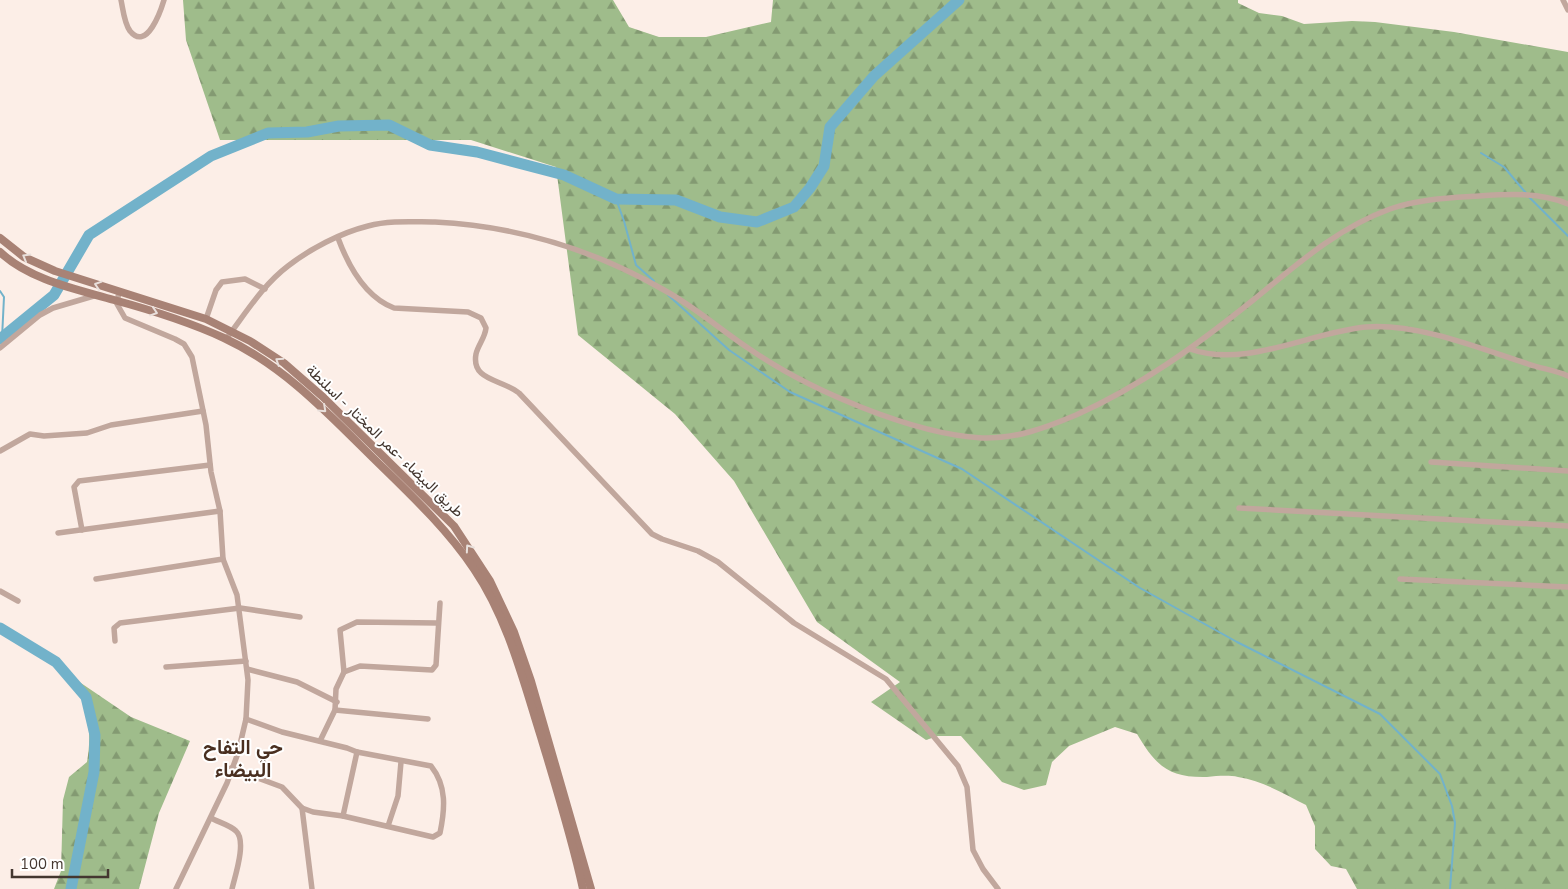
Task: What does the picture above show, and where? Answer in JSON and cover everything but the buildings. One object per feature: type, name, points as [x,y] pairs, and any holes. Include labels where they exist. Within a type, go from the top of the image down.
[{"type":"main road","name":"طريق البيضاء -عمر المختار - اسلنطة","points":[[0,238],[24,257],[55,271],[206,319],[284,363],[323,397],[441,513],[475,556],[490,581],[514,632],[531,681],[591,889]]},
{"type":"main road","name":"طريق البيضاء -عمر المختار - اسلنطة","points":[[0,252],[16,264],[50,281],[184,322],[226,339],[262,359],[286,375],[321,407],[447,533],[475,570],[497,609],[513,649],[569,833],[583,889]]},
{"type":"street","points":[[120,0],[130,31],[136,35],[150,32],[158,19],[164,0]]},
{"type":"street","points":[[1563,0],[1568,10]]},
{"type":"street","points":[[226,339],[265,288],[288,266],[322,244],[367,226],[408,221],[485,227],[528,234],[568,246],[630,271],[670,293],[755,353],[823,391],[877,412],[954,434],[982,438],[1012,437],[1043,429],[1126,390],[1190,349],[1333,238],[1388,210],[1437,198],[1500,195],[1540,196],[1557,199],[1568,204]]},
{"type":"street","points":[[338,238],[346,261],[374,297],[383,304],[394,308],[468,312],[481,318],[486,328],[476,357],[476,368],[482,375],[509,385],[519,393],[652,534],[662,540],[698,551],[718,562],[794,623],[886,679],[958,766],[967,787],[973,850],[983,869],[998,889]]},
{"type":"street","points":[[206,319],[216,290],[222,282],[245,279],[265,288]]},
{"type":"street","points":[[119,291],[116,300],[117,308],[124,318],[175,339],[190,350],[220,511],[223,559],[238,594],[247,669],[246,719],[242,739],[211,818],[176,889]]},
{"type":"street","points":[[0,348],[47,312],[96,295]]},
{"type":"street","points":[[1190,349],[1203,354],[1242,353],[1285,346],[1350,330],[1386,327],[1471,344],[1568,376]]},
{"type":"street","points":[[0,451],[30,434],[44,436],[87,433],[110,425],[203,412]]},
{"type":"street","points":[[1432,462],[1568,470]]},
{"type":"street","points":[[82,530],[74,487],[79,481],[210,465]]},
{"type":"street","points":[[1239,508],[1568,526]]},
{"type":"street","points":[[58,533],[220,511]]},
{"type":"street","points":[[96,579],[223,559]]},
{"type":"street","points":[[1400,579],[1568,587]]},
{"type":"street","points":[[0,591],[18,601]]},
{"type":"street","points":[[344,672],[360,666],[432,670],[436,665],[437,623],[440,603]]},
{"type":"street","points":[[115,641],[114,628],[120,624],[240,608],[300,617]]},
{"type":"street","points":[[320,741],[336,710],[336,690],[344,672],[340,630],[357,622],[437,623]]},
{"type":"street","points":[[166,667],[246,661]]},
{"type":"street","points":[[247,669],[297,682],[337,702]]},
{"type":"street","points":[[336,710],[428,719]]},
{"type":"street","points":[[231,768],[282,787],[302,808],[313,812],[343,816],[433,837],[440,833],[444,807],[443,788],[438,774],[426,764],[401,762],[356,752],[282,732],[246,719]]},
{"type":"street","points":[[343,816],[356,752]]},
{"type":"street","points":[[388,826],[398,796],[401,762]]},
{"type":"street","points":[[302,808],[312,889]]},
{"type":"street","points":[[211,818],[236,830],[240,837],[240,849],[232,889]]},
{"type":"green space","points":[[183,0],[613,0],[629,27],[659,37],[706,37],[771,22],[773,0],[1238,0],[1238,3],[1259,13],[1282,16],[1304,24],[1352,21],[1375,22],[1454,32],[1568,52],[1568,889],[1357,889],[1346,869],[1331,866],[1315,849],[1315,826],[1306,805],[1273,788],[1247,779],[1234,776],[1194,777],[1173,772],[1157,762],[1137,734],[1115,727],[1069,746],[1052,762],[1046,785],[1024,790],[1002,782],[961,736],[938,736],[926,740],[871,702],[900,682],[817,622],[734,481],[675,414],[578,335],[556,167],[471,140],[220,140],[186,40]]},
{"type":"green space","points":[[75,679],[131,717],[190,741],[159,813],[139,889],[54,889],[61,871],[63,800],[69,777],[87,762],[89,750],[89,729]]},
{"type":"waterway","points":[[0,339],[54,295],[89,235],[211,156],[268,133],[307,132],[339,126],[389,125],[430,145],[477,152],[564,175],[616,199],[676,200],[720,217],[757,222],[794,207],[810,188],[824,166],[830,127],[874,76],[959,0]]},
{"type":"waterway","points":[[1481,153],[1504,167],[1526,193]]},
{"type":"waterway","points":[[1529,197],[1568,236]]},
{"type":"waterway","points":[[616,199],[636,265],[654,281]]},
{"type":"waterway","points":[[0,291],[4,297],[2,338]]},
{"type":"waterway","points":[[668,295],[729,350],[790,392],[962,469],[1140,588],[1237,642],[1380,714],[1440,774],[1452,806],[1455,823],[1450,889]]},
{"type":"waterway","points":[[0,628],[56,662],[86,697],[95,735],[94,772],[71,889]]},
{"type":"district","name":"حي التفاح البيضاء","points":[[243,758]]}]
